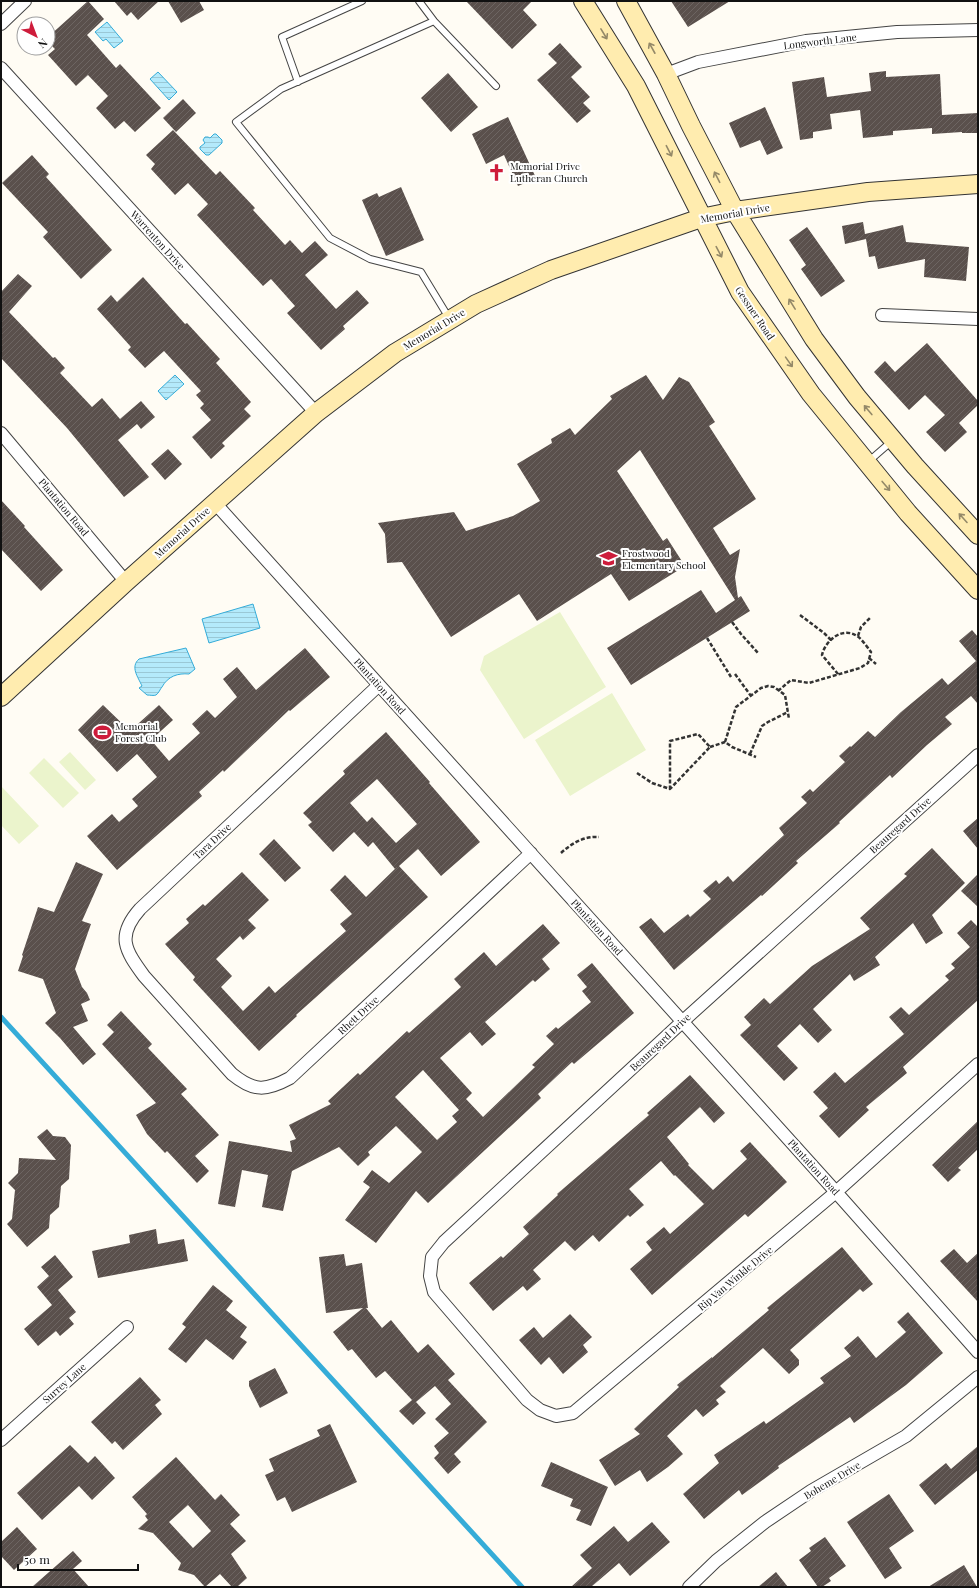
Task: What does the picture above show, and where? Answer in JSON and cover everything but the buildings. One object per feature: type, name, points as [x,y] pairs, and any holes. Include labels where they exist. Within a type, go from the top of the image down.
[{"type":"main road","name":"Gessner Road","points":[[583,1],[636,86],[701,218],[740,292],[811,394],[908,513],[978,590]]},
{"type":"main road","points":[[626,1],[666,74],[735,211],[814,339],[857,397],[915,466],[978,535]]},
{"type":"main road","name":"Memorial Drive","points":[[1,697],[126,582],[316,413],[395,352],[476,304],[551,270],[701,218],[735,211],[868,192],[978,184]]},
{"type":"street","points":[[1,24],[25,1]]},
{"type":"street","name":"Longworth Lane","points":[[666,74],[698,62],[806,41],[897,32],[978,30]]},
{"type":"street","name":"Warrenton Drive","points":[[1,68],[316,413]]},
{"type":"street","points":[[882,315],[978,319]]},
{"type":"street","name":"Plantation Road","points":[[1,433],[126,582]]},
{"type":"street","name":"Plantation Road","points":[[214,503],[531,853],[978,1352]]},
{"type":"street","name":"Tara Drive","points":[[179,1015],[144,976],[126,950],[125,936],[131,919],[378,684]]},
{"type":"street","name":"Beauregard Drive","points":[[487,1353],[434,1292],[430,1276],[432,1257],[444,1242],[682,1022],[978,755]]},
{"type":"street","name":"Rhett Drive","points":[[179,1015],[232,1074],[243,1083],[259,1089],[275,1086],[290,1078],[531,853]]},
{"type":"street","name":"Rip Van Winkle Drive","points":[[487,1353],[528,1400],[540,1410],[556,1416],[573,1412],[590,1400],[836,1192],[978,1064]]},
{"type":"street","name":"Surrey Lane","points":[[1,1440],[127,1326]]},
{"type":"street","name":"Boheme Drive","points":[[689,1587],[716,1561],[765,1522],[811,1492],[906,1436],[978,1376]]},
{"type":"lane","points":[[298,82],[282,37],[362,1]]},
{"type":"lane","points":[[418,1],[434,21],[496,86]]},
{"type":"lane","points":[[434,21],[281,89],[236,122],[330,238],[370,259],[422,272],[450,320]]},
{"type":"lane","points":[[867,463],[893,440]]},
{"type":"path","points":[[800,615],[831,640]]},
{"type":"path","points":[[858,636],[861,627],[871,617]]},
{"type":"path","points":[[732,622],[758,653]]},
{"type":"path","points":[[778,691],[791,680],[809,683],[860,668],[868,663],[871,652],[858,636],[848,632],[838,634],[823,647],[822,655],[838,674]]},
{"type":"path","points":[[707,638],[732,677]]},
{"type":"path","points":[[869,658],[876,664]]},
{"type":"path","points":[[735,674],[751,696]]},
{"type":"path","points":[[725,742],[736,707],[761,688],[768,686],[785,695],[789,719]]},
{"type":"path","points":[[750,754],[762,726],[788,712]]},
{"type":"path","points":[[670,789],[670,741],[698,734],[710,747]]},
{"type":"path","points":[[670,789],[710,747],[725,742]]},
{"type":"path","points":[[725,742],[732,747],[756,757]]},
{"type":"path","points":[[637,773],[652,784],[670,789]]},
{"type":"path","points":[[561,853],[579,841],[592,837],[599,837]]},
{"type":"green space","points":[[560,612],[606,687],[524,739],[480,670],[484,656]]},
{"type":"green space","points":[[612,693],[646,750],[570,796],[535,740]]},
{"type":"green space","points":[[70,752],[96,780],[85,790],[59,762]]},
{"type":"green space","points":[[44,758],[79,793],[63,808],[29,773]]},
{"type":"green space","points":[[1,786],[39,826],[19,844],[1,825]]},
{"type":"water","points":[[107,22],[123,41],[114,48],[106,39],[103,41],[95,32]]},
{"type":"water","points":[[158,72],[177,92],[169,100],[150,79]]},
{"type":"water","points":[[214,134],[222,140],[222,143],[209,155],[206,155],[200,147],[205,143],[203,140],[205,137],[210,138]]},
{"type":"water","points":[[175,375],[184,384],[166,400],[158,391]]},
{"type":"water","points":[[253,604],[260,628],[209,643],[202,619]]},
{"type":"water","points":[[186,648],[195,669],[189,674],[181,674],[170,678],[155,695],[147,695],[139,688],[142,686],[137,676],[135,665],[139,659]]},
{"type":"waterway","points":[[1,1017],[522,1587]]},
{"type":"place","name":"Memorial Drive Lutheran Church","points":[[497,172]]},
{"type":"place","name":"Frostwood Elementary School","points":[[609,559]]},
{"type":"place","name":"Memorial Forest Club","points":[[102,732]]}]
